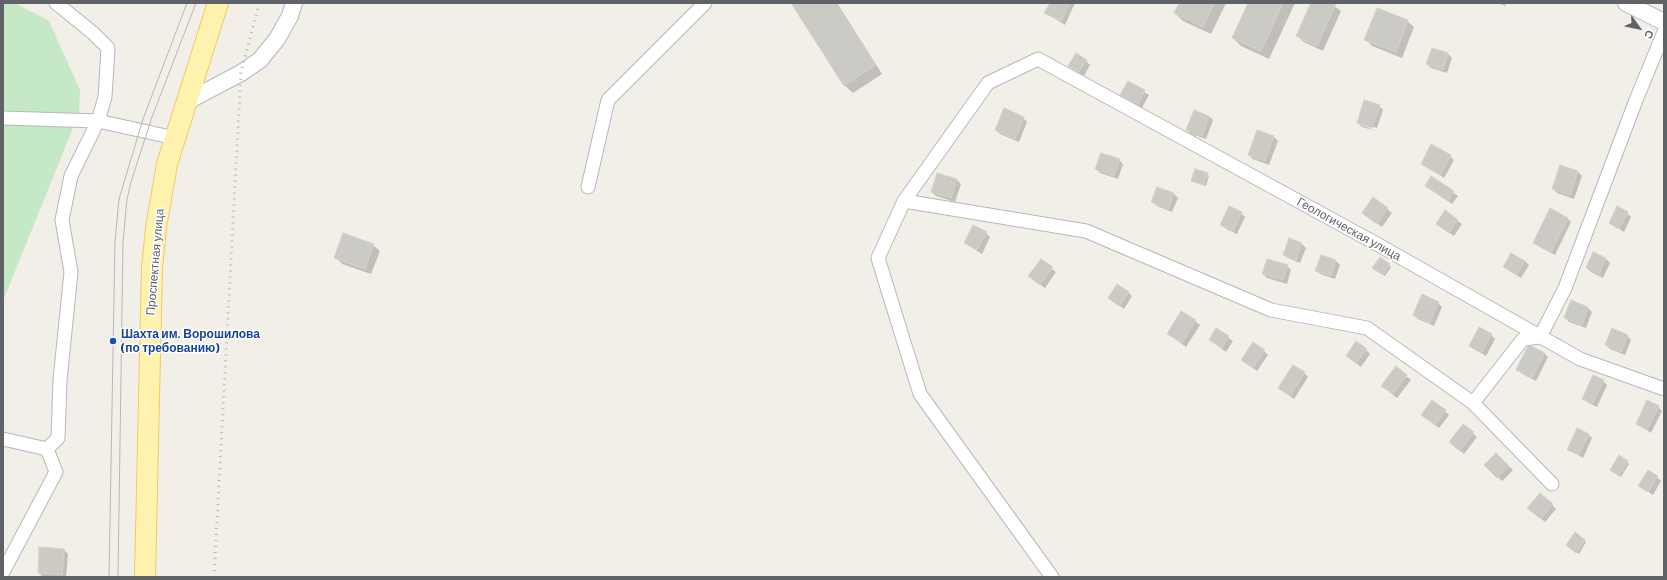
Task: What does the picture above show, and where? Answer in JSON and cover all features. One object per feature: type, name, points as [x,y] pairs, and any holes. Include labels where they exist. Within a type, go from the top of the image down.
[{"type":"main road","name":"Проспектная улица","points":[[145,577],[147,427],[152,268],[161,196],[175,138],[218,3]]},
{"type":"street","points":[[47,449],[58,438],[60,380],[71,272],[62,220],[71,176],[98,121],[105,97],[108,48],[93,33],[56,3]]},
{"type":"street","points":[[186,102],[241,74],[260,60],[277,39],[290,16],[294,3]]},
{"type":"street","points":[[588,188],[608,100],[705,3]]},
{"type":"street","points":[[1626,3],[1664,22]]},
{"type":"street","points":[[1473,403],[1523,338],[1540,337],[1565,288],[1636,100],[1664,32]]},
{"type":"street","name":"Геологическая улица","points":[[904,201],[988,83],[1038,59],[1375,243],[1580,359],[1664,389]]},
{"type":"street","points":[[3,118],[98,121],[146,133],[175,138]]},
{"type":"street","points":[[1052,577],[920,394],[878,258],[904,201],[1086,230],[1271,310],[1367,328],[1473,403],[1552,484]]},
{"type":"street","points":[[3,439],[47,449]]},
{"type":"street","points":[[3,572],[56,472],[47,449]]},
{"type":"green space","points":[[3,3],[15,3],[49,21],[80,90],[79,113],[3,301]]},
{"type":"building","points":[[791,3],[835,3],[875,65],[844,86]]},
{"type":"building","points":[[1050,3],[1070,3],[1061,21],[1044,13]]},
{"type":"building","points":[[1179,3],[1214,3],[1203,27],[1174,13]]},
{"type":"building","points":[[1248,3],[1283,3],[1261,51],[1232,38]]},
{"type":"building","points":[[1311,3],[1336,3],[1317,46],[1296,36]]},
{"type":"building","points":[[1377,8],[1408,20],[1396,52],[1364,40]]},
{"type":"building","points":[[1432,48],[1448,53],[1443,70],[1426,64]]},
{"type":"building","points":[[1076,53],[1087,60],[1079,72],[1068,66]]},
{"type":"building","points":[[1128,81],[1145,90],[1138,104],[1120,95]]},
{"type":"building","points":[[1364,100],[1380,105],[1372,128],[1357,123]]},
{"type":"building","points":[[1004,108],[1024,117],[1015,139],[995,130]]},
{"type":"building","points":[[1194,110],[1209,116],[1202,136],[1186,130]]},
{"type":"building","points":[[1257,130],[1274,136],[1265,161],[1248,155]]},
{"type":"building","points":[[1431,144],[1451,155],[1440,175],[1421,164]]},
{"type":"building","points":[[1101,153],[1120,159],[1114,176],[1095,169]]},
{"type":"building","points":[[1560,165],[1578,171],[1570,195],[1552,189]]},
{"type":"building","points":[[1195,169],[1208,173],[1204,185],[1191,181]]},
{"type":"building","points":[[937,173],[957,179],[951,198],[931,192]]},
{"type":"building","points":[[1431,176],[1454,191],[1448,201],[1425,186]]},
{"type":"building","points":[[1157,187],[1174,193],[1168,209],[1151,202]]},
{"type":"building","points":[[1373,197],[1388,208],[1377,224],[1362,213]]},
{"type":"building","points":[[1229,206],[1242,212],[1233,231],[1220,225]]},
{"type":"building","points":[[1617,206],[1628,212],[1619,229],[1609,223]]},
{"type":"building","points":[[1550,208],[1568,218],[1551,252],[1533,243]]},
{"type":"building","points":[[1445,210],[1458,220],[1449,233],[1436,224]]},
{"type":"building","points":[[973,225],[987,232],[977,250],[964,243]]},
{"type":"building","points":[[343,233],[374,244],[365,269],[334,258]]},
{"type":"building","points":[[1289,238],[1302,243],[1296,260],[1283,255]]},
{"type":"building","points":[[1593,252],[1606,258],[1599,274],[1586,268]]},
{"type":"building","points":[[1511,253],[1525,261],[1517,275],[1503,267]]},
{"type":"building","points":[[1321,255],[1336,260],[1331,276],[1315,271]]},
{"type":"building","points":[[1380,257],[1390,264],[1383,275],[1372,268]]},
{"type":"building","points":[[1041,259],[1053,267],[1040,285],[1028,276]]},
{"type":"building","points":[[1267,259],[1288,265],[1283,280],[1262,274]]},
{"type":"building","points":[[1117,284],[1129,292],[1119,306],[1108,298]]},
{"type":"building","points":[[1422,294],[1439,302],[1430,323],[1413,315]]},
{"type":"building","points":[[1571,300],[1588,307],[1582,325],[1564,318]]},
{"type":"building","points":[[1181,311],[1196,320],[1182,343],[1167,334]]},
{"type":"building","points":[[1479,327],[1492,334],[1481,353],[1469,346]]},
{"type":"building","points":[[1216,328],[1229,336],[1222,348],[1209,340]]},
{"type":"building","points":[[1612,328],[1628,335],[1621,352],[1605,345]]},
{"type":"building","points":[[1356,341],[1367,349],[1356,363],[1346,356]]},
{"type":"building","points":[[1253,342],[1265,350],[1253,368],[1241,360]]},
{"type":"building","points":[[1528,346],[1545,353],[1532,378],[1516,370]]},
{"type":"building","points":[[1293,365],[1305,372],[1290,396],[1278,388]]},
{"type":"building","points":[[1396,366],[1407,375],[1393,394],[1381,386]]},
{"type":"building","points":[[1593,375],[1604,380],[1593,403],[1582,399]]},
{"type":"building","points":[[1432,400],[1446,410],[1435,425],[1421,415]]},
{"type":"building","points":[[1647,400],[1659,406],[1647,430],[1636,424]]},
{"type":"building","points":[[1463,424],[1474,432],[1460,451],[1449,442]]},
{"type":"building","points":[[1577,428],[1589,434],[1579,455],[1567,450]]},
{"type":"building","points":[[1496,453],[1509,466],[1497,478],[1484,465]]},
{"type":"building","points":[[1619,455],[1628,461],[1619,476],[1610,470]]},
{"type":"building","points":[[1648,470],[1658,476],[1648,492],[1638,486]]},
{"type":"building","points":[[1540,493],[1553,504],[1541,519],[1527,508]]},
{"type":"building","points":[[1575,532],[1585,540],[1576,553],[1566,545]]},
{"type":"building","points":[[39,547],[64,549],[62,575],[38,573]]},
{"type":"tram line","points":[[109,577],[115,241],[119,199],[143,119],[187,3]]},
{"type":"tram line","points":[[118,577],[123,242],[127,199],[152,117],[196,3]]},
{"type":"railway","points":[[214,577],[241,73],[259,3]]},
{"type":"place","name":"Шахта им. Ворошилова (по требованию)","points":[[113,341]]}]
